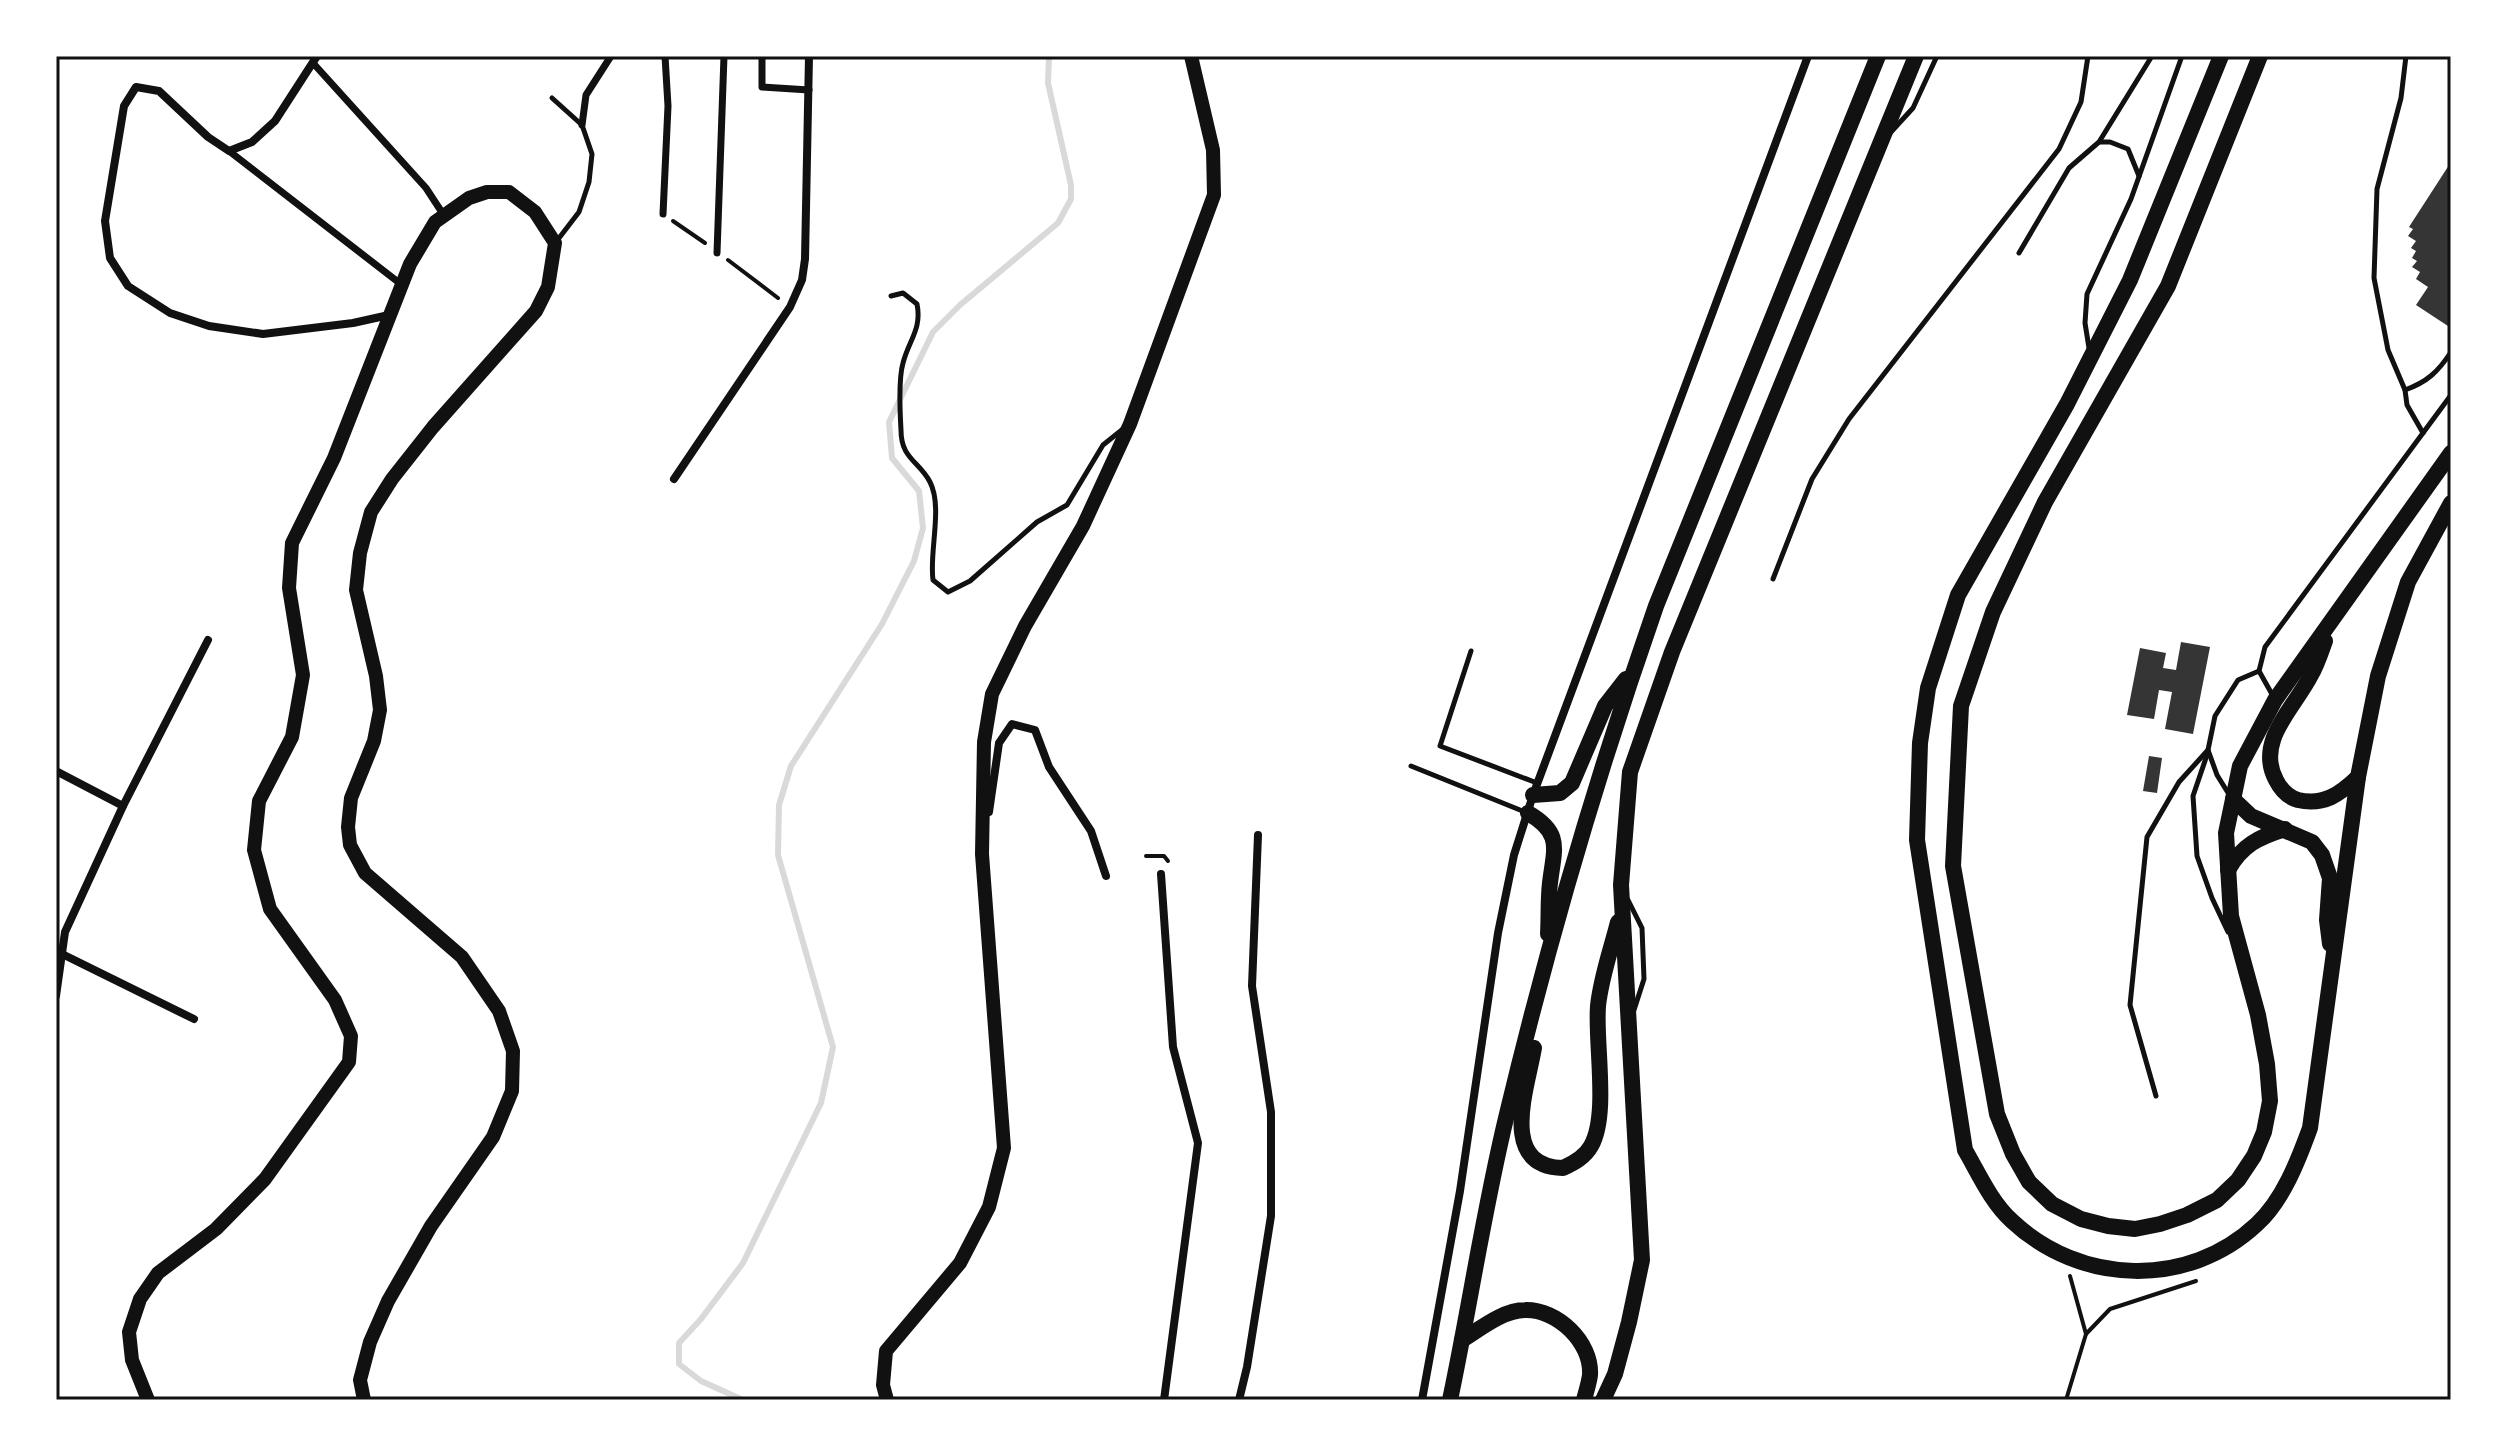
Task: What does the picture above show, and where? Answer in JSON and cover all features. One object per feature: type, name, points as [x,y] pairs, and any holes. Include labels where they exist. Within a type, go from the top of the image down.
[{"type":"main road","points":[[1450,1400],[1507,1115],[1578,851],[1634,668],[1656,606],[1878,56]]},
{"type":"main road","points":[[1603,1400],[1615,1374],[1642,1260],[1621,885],[1630,772],[1672,652],[1916,56]]},
{"type":"main road","points":[[2221,56],[2130,280],[2091,357],[1958,595],[1928,688],[1920,743],[1917,840],[1965,1150],[1987,1189],[2010,1219],[2035,1241],[2065,1258],[2110,1270],[2150,1272],[2187,1265],[2222,1250],[2258,1223],[2298,1162],[2310,1128],[2358,777],[2378,676],[2408,582],[2451,503]]},
{"type":"main road","points":[[2260,56],[2168,286],[2045,502],[1993,612],[1961,706],[1953,866],[1997,1114],[2029,1182],[2052,1204],[2081,1219],[2135,1229],[2187,1215],[2217,1200],[2238,1180],[2254,1156],[2264,1132],[2270,1101],[2260,1027],[2231,916],[2226,833],[2240,766],[2275,700],[2451,453]]},
{"type":"main road","points":[[2335,617],[2311,676],[2278,727],[2269,761],[2275,778],[2286,794],[2298,800],[2325,800],[2339,795],[2358,777]]},
{"type":"main road","points":[[1535,789],[1560,793],[1572,783],[1605,706],[1634,668]]},
{"type":"main road","points":[[2233,799],[2251,816],[2312,842],[2322,855],[2330,878],[2327,920],[2333,970]]},
{"type":"main road","points":[[1528,813],[1539,819],[1551,833],[1556,848],[1549,886],[1548,961],[1520,1133],[1529,1155],[1539,1164],[1563,1168],[1583,1156],[1592,1145],[1599,1122],[1598,1008],[1602,978],[1622,905]]},
{"type":"main road","points":[[2228,870],[2236,855],[2248,843],[2285,829]]},
{"type":"main road","points":[[1462,1340],[1498,1318],[1523,1309],[1547,1313],[1566,1325],[1586,1355],[1590,1374],[1584,1400]]},
{"type":"street","points":[[582,125],[586,95],[611,56]]},
{"type":"street","points":[[663,214],[668,106],[665,56]]},
{"type":"street","points":[[717,253],[724,56]]},
{"type":"street","points":[[762,56],[762,87],[809,90]]},
{"type":"street","points":[[674,479],[790,307],[802,280],[809,56]]},
{"type":"street","points":[[887,1400],[883,1385],[886,1351],[960,1263],[989,1207],[1004,1148],[982,854],[984,742],[992,694],[1025,626],[1083,526],[1130,424],[1214,195],[1213,150],[1191,56]]},
{"type":"street","points":[[1422,1400],[1460,1191],[1498,933],[1514,855],[1535,789],[1808,56]]},
{"type":"street","points":[[229,151],[252,142],[275,121],[315,59],[426,188],[443,214]]},
{"type":"street","points":[[389,315],[353,323],[263,334],[209,326],[170,313],[128,286],[110,258],[105,221],[124,106],[136,87],[159,91],[208,137],[402,285]]},
{"type":"street","points":[[148,1400],[132,1360],[129,1332],[140,1299],[158,1273],[216,1229],[265,1179],[349,1062],[351,1036],[335,1000],[270,909],[254,850],[259,801],[292,737],[303,675],[289,588],[292,543],[334,458],[410,264],[435,222],[469,198],[487,192],[509,192],[535,212],[555,243],[548,287],[536,311],[433,427],[392,479],[371,512],[360,553],[356,590],[376,676],[380,710],[374,741],[351,798],[348,827],[350,845],[365,873],[462,957],[499,1011],[513,1051],[512,1091],[493,1137],[431,1226],[388,1301],[370,1342],[360,1380],[364,1400]]},
{"type":"street","points":[[56,996],[60,980],[58,954],[65,932],[123,806],[208,640]]},
{"type":"street","points":[[982,854],[999,743],[1012,724],[1035,730],[1049,767],[1091,831],[1106,876]]},
{"type":"street","points":[[56,771],[123,806]]},
{"type":"street","points":[[1239,1400],[1271,1216],[1271,1112],[1252,986],[1258,835]]},
{"type":"street","points":[[1161,874],[1173,1047],[1198,1143],[1164,1400]]},
{"type":"street","points":[[58,954],[194,1019]]},
{"type":"lane","points":[[1877,148],[1913,108],[1937,56]]},
{"type":"lane","points":[[1773,579],[1812,479],[1849,419],[2059,149],[2081,102],[2088,56]]},
{"type":"lane","points":[[2019,253],[2069,168],[2099,142],[2152,56]]},
{"type":"lane","points":[[2091,357],[2085,323],[2087,294],[2139,176],[2182,56]]},
{"type":"lane","points":[[2406,56],[2401,98],[2377,189],[2374,278],[2388,350],[2405,390],[2407,405],[2423,433]]},
{"type":"lane","points":[[552,98],[582,125],[592,154],[589,182],[579,212],[555,243]]},
{"type":"lane","points":[[2099,142],[2110,142],[2128,149],[2139,176]]},
{"type":"lane","points":[[891,296],[903,293],[917,304],[920,320],[902,364],[901,433],[903,450],[931,483],[936,526],[931,563],[933,580],[948,592],[970,581],[1037,522],[1067,505],[1103,445],[1130,424]]},
{"type":"lane","points":[[2405,390],[2438,372],[2451,352]]},
{"type":"lane","points":[[2278,727],[2275,700],[2259,671],[2265,647],[2451,395]]},
{"type":"lane","points":[[1471,651],[1440,746],[1535,789]]},
{"type":"lane","points":[[2241,957],[2212,898],[2197,856],[2193,796],[2215,716],[2238,680],[2259,671]]},
{"type":"lane","points":[[2208,750],[2217,775],[2233,799]]},
{"type":"lane","points":[[2156,1096],[2130,1005],[2147,837],[2179,782],[2208,750]]},
{"type":"lane","points":[[1411,766],[1528,813]]},
{"type":"lane","points":[[1621,885],[1642,928],[1644,979],[1628,1030]]},
{"type":"path","points":[[1146,856],[1164,856]]},
{"type":"path","points":[[2066,1400],[2086,1334],[2110,1309],[2195,1283],[2222,1250]]},
{"type":"path","points":[[2065,1258],[2086,1334]]},
{"type":"building","points":[[2451,162],[2451,328],[2416,305],[2428,287],[2416,279],[2420,272],[2412,267],[2417,261],[2412,258],[2416,251],[2411,248],[2416,241],[2408,236],[2413,229],[2409,227]]},
{"type":"building","points":[[2181,642],[2210,647],[2193,734],[2165,729],[2172,692],[2159,690],[2154,719],[2127,715],[2140,648],[2166,653],[2163,668],[2176,670]]},
{"type":"building","points":[[2149,756],[2162,758],[2157,793],[2143,791]]},
{"type":"waterway","points":[[743,1400],[701,1381],[679,1364],[679,1343],[743,1263],[821,1103],[833,1047],[778,855],[779,805],[791,766],[882,624],[914,561],[923,528],[919,491],[892,458],[889,422],[933,332],[960,305],[1058,223],[1071,199],[1071,185],[1048,83],[1049,56]]}]
